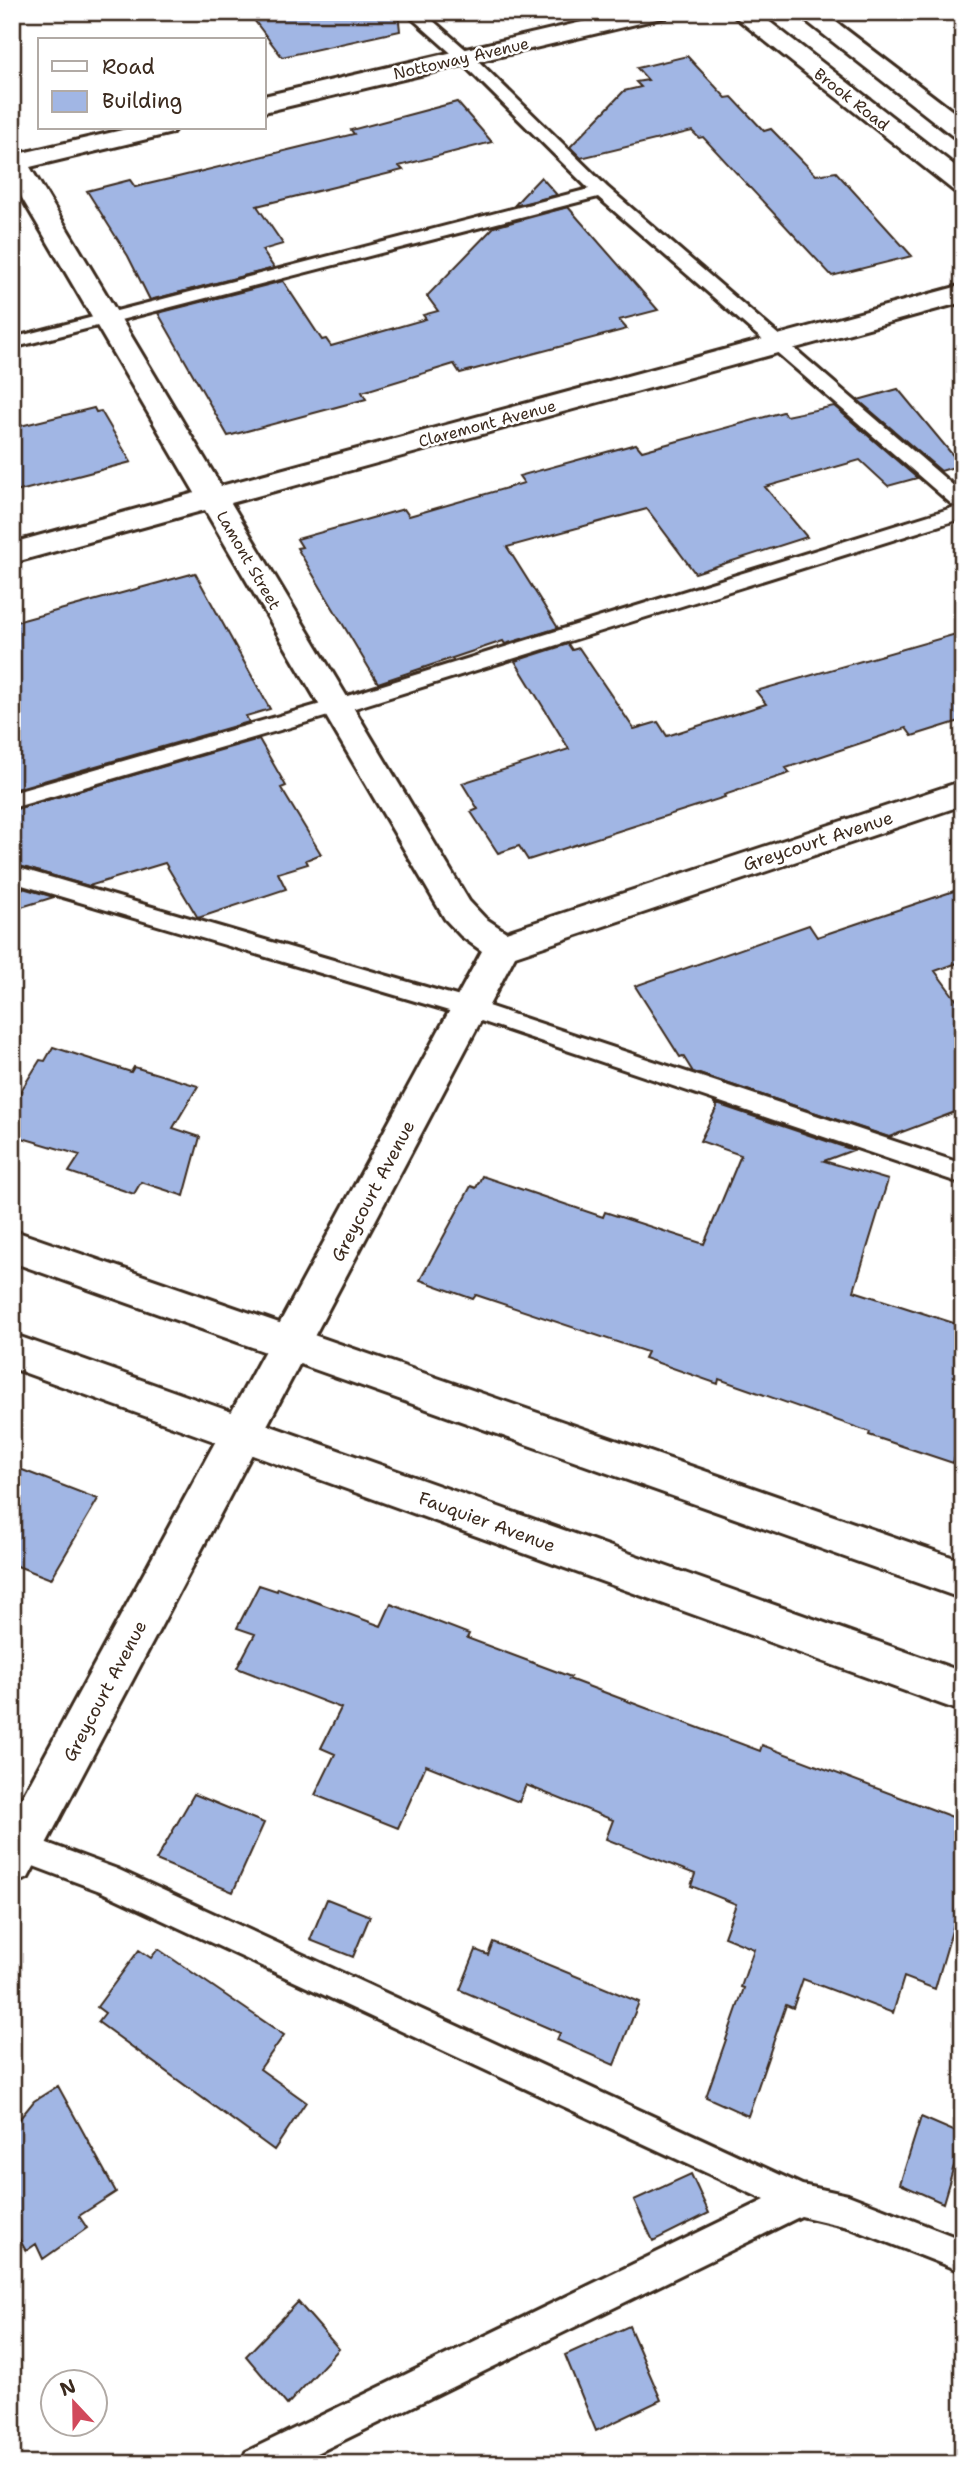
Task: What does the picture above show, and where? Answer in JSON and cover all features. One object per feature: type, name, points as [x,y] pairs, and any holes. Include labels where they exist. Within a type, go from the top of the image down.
[{"type":"street","name":"Nottoway Avenue","points":[[266,104],[657,12]]},
{"type":"street","name":"Brook Road","points":[[741,12],[963,185]]},
{"type":"street","points":[[807,12],[963,131]]},
{"type":"street","points":[[13,161],[154,130]]},
{"type":"street","name":"Lamont Street","points":[[13,161],[457,910],[473,927],[502,947]]},
{"type":"street","name":"Claremont Avenue","points":[[12,554],[963,293]]},
{"type":"street","name":"Greycourt Avenue","points":[[15,1851],[292,1344],[502,947],[963,793]]},
{"type":"street","points":[[12,1246],[963,1580]]},
{"type":"street","name":"Fauquier Avenue","points":[[12,1351],[963,1692]]},
{"type":"lane","points":[[413,12],[465,57],[601,191],[780,343],[963,505]]},
{"type":"lane","points":[[12,343],[601,191]]},
{"type":"lane","points":[[12,801],[335,707],[963,511]]},
{"type":"lane","points":[[12,874],[470,1009],[963,1174]]},
{"type":"lane","points":[[15,1851],[107,1879],[800,2200],[848,2211],[963,2256]]},
{"type":"lane","points":[[258,2464],[800,2200]]},
{"type":"building","points":[[248,12],[398,12],[400,31],[282,57]]},
{"type":"building","points":[[687,56],[726,98],[732,97],[764,131],[771,129],[816,175],[836,172],[912,256],[832,276],[703,137],[699,138],[692,131],[581,158],[570,147],[624,91],[641,87],[636,82],[648,80],[637,68]]},
{"type":"building","points":[[457,102],[492,142],[399,166],[403,170],[257,206],[283,244],[262,250],[274,268],[150,300],[128,256],[87,191],[130,180],[135,187],[178,177],[354,134],[351,130]]},
{"type":"building","points":[[541,177],[557,195],[514,206],[521,198]]},
{"type":"building","points":[[568,207],[658,310],[619,320],[627,329],[460,373],[454,364],[362,392],[366,399],[228,436],[158,313],[283,281],[322,340],[326,339],[331,346],[426,319],[423,315],[438,311],[427,296],[494,227]]},
{"type":"building","points":[[898,389],[961,465],[941,471],[858,400]]},
{"type":"building","points":[[834,406],[917,478],[888,486],[860,460],[765,487],[807,537],[695,573],[647,509],[507,547],[558,628],[505,644],[503,641],[378,683],[297,548],[302,547],[297,539],[404,509],[409,516],[524,483],[519,476],[636,444],[642,451],[783,412],[786,416]]},
{"type":"building","points":[[94,408],[96,412],[101,411],[131,462],[12,493],[12,428]]},
{"type":"building","points":[[195,573],[270,709],[246,716],[249,722],[12,790],[12,623]]},
{"type":"building","points":[[963,632],[963,720],[912,736],[906,728],[786,768],[790,773],[724,795],[725,797],[528,860],[519,846],[498,853],[471,812],[478,809],[462,783],[569,749],[515,661],[568,644],[572,650],[579,648],[634,729],[658,722],[667,736],[766,704],[756,691]]},
{"type":"building","points":[[259,739],[286,786],[281,788],[321,854],[306,860],[308,864],[278,873],[286,889],[198,918],[165,863],[89,886],[12,864],[12,810]]},
{"type":"building","points":[[12,885],[54,897],[12,910]]},
{"type":"building","points":[[963,888],[963,961],[935,971],[963,1009],[963,1109],[889,1137],[693,1072],[683,1056],[680,1057],[635,986],[809,925],[817,937]]},
{"type":"building","points":[[53,1047],[131,1072],[134,1067],[198,1086],[173,1128],[200,1137],[184,1196],[141,1182],[134,1194],[69,1172],[80,1155],[12,1135],[12,1105],[40,1060],[45,1061]]},
{"type":"building","points":[[714,1103],[853,1150],[824,1161],[888,1180],[854,1291],[963,1326],[963,1431],[953,1463],[719,1379],[718,1384],[644,1358],[647,1352],[476,1295],[473,1299],[420,1280],[471,1186],[476,1188],[482,1176],[603,1217],[605,1212],[704,1244],[741,1155],[700,1141],[717,1107]]},
{"type":"building","points":[[12,1466],[98,1499],[51,1579],[12,1564]]},
{"type":"building","points":[[259,1585],[277,1591],[278,1588],[381,1626],[391,1604],[469,1634],[467,1638],[571,1677],[569,1679],[760,1751],[762,1745],[963,1821],[963,1893],[935,1989],[904,1977],[893,2013],[803,1979],[793,2008],[786,2005],[748,2116],[706,2097],[744,1988],[741,1987],[754,1949],[724,1937],[736,1904],[691,1886],[695,1874],[606,1839],[613,1820],[526,1785],[519,1802],[426,1765],[398,1828],[315,1795],[335,1754],[321,1748],[341,1708],[237,1668],[255,1634],[237,1628]]},
{"type":"building","points":[[194,1794],[264,1823],[233,1892],[156,1860]]},
{"type":"building","points":[[327,1899],[370,1916],[353,1957],[310,1940]]},
{"type":"building","points":[[493,1942],[639,2002],[614,2065],[557,2040],[560,2033],[460,1990],[476,1950],[488,1955]]},
{"type":"building","points":[[158,1949],[284,2035],[260,2069],[306,2102],[274,2150],[98,2022],[105,2013],[97,2007],[139,1950],[151,1958]]},
{"type":"building","points":[[58,2086],[116,2192],[79,2216],[87,2228],[43,2259],[36,2244],[26,2251],[12,2226],[12,2128],[34,2101]]},
{"type":"building","points":[[921,2117],[963,2135],[943,2203],[900,2184]]},
{"type":"building","points":[[691,2174],[709,2213],[653,2241],[634,2200]]},
{"type":"building","points":[[298,2302],[339,2349],[287,2405],[246,2356]]},
{"type":"building","points":[[629,2326],[661,2400],[596,2431],[565,2355]]}]
